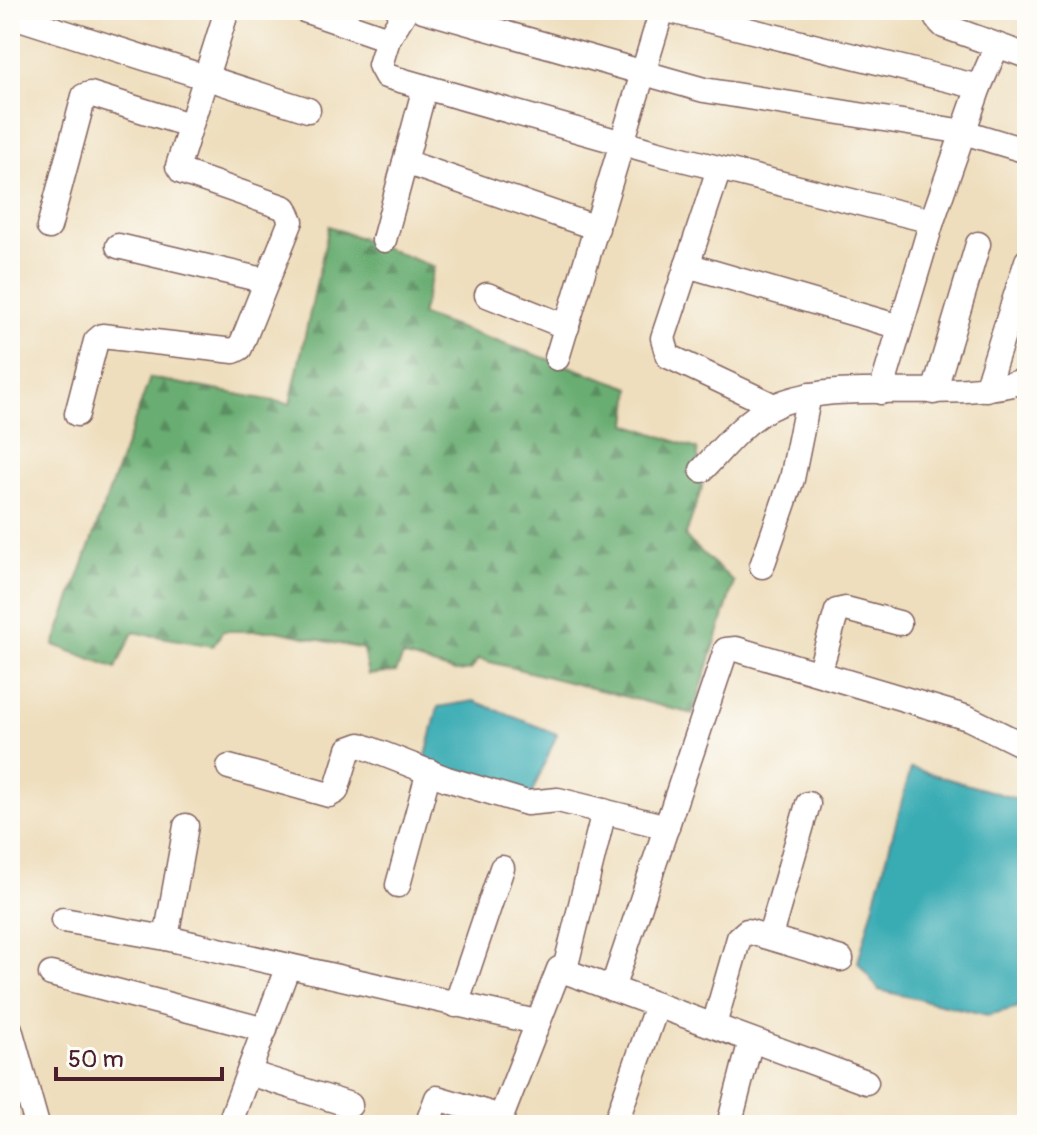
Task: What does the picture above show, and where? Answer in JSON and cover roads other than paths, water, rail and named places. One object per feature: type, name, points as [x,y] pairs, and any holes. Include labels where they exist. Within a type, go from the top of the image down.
[{"type":"street","points":[[77,414],[98,338],[108,335],[237,350],[244,343],[291,215],[285,208],[182,172],[178,159],[227,10]]},
{"type":"street","points":[[304,10],[388,39]]},
{"type":"street","points":[[406,10],[388,39],[381,71],[386,76],[719,169],[932,221]]},
{"type":"street","points":[[423,10],[704,90],[964,132],[1027,151]]},
{"type":"street","points":[[557,358],[665,10],[979,87]]},
{"type":"street","points":[[940,10],[937,19],[941,24],[1027,56]]},
{"type":"street","points":[[10,15],[308,110]]},
{"type":"street","points":[[881,392],[932,221],[979,87],[997,46]]},
{"type":"street","points":[[384,240],[425,87]]},
{"type":"street","points":[[49,227],[84,96],[90,94],[189,125]]},
{"type":"street","points":[[405,162],[597,228]]},
{"type":"street","points":[[719,169],[663,338],[665,352],[774,406]]},
{"type":"street","points":[[934,392],[978,244]]},
{"type":"street","points":[[118,246],[267,281]]},
{"type":"street","points":[[986,389],[1027,261]]},
{"type":"street","points":[[687,265],[900,327]]},
{"type":"street","points":[[487,295],[567,327]]},
{"type":"street","points":[[702,470],[748,422],[774,406],[809,395],[986,389],[1027,380]]},
{"type":"street","points":[[762,566],[792,479],[809,395]]},
{"type":"street","points":[[819,673],[837,611],[846,609],[899,623]]},
{"type":"street","points":[[612,989],[726,650],[736,649],[968,718],[1027,747]]},
{"type":"street","points":[[229,767],[325,795],[336,791],[353,746],[363,745],[429,771],[527,803],[552,799],[667,827]]},
{"type":"street","points":[[398,885],[429,771]]},
{"type":"street","points":[[770,936],[808,804]]},
{"type":"street","points":[[565,969],[604,811]]},
{"type":"street","points":[[166,938],[186,826]]},
{"type":"street","points":[[456,1005],[502,868]]},
{"type":"street","points":[[63,920],[166,938],[536,1022]]},
{"type":"street","points":[[714,1025],[739,938],[752,930],[841,959]]},
{"type":"street","points":[[229,1125],[288,966]]},
{"type":"street","points":[[427,1125],[437,1098],[500,1121],[554,974],[565,969],[866,1082]]},
{"type":"street","points":[[51,974],[265,1030]]},
{"type":"street","points":[[615,1125],[657,1005]]},
{"type":"street","points":[[10,1029],[37,1125]]},
{"type":"street","points":[[729,1125],[751,1040]]},
{"type":"street","points":[[249,1073],[350,1105]]},
{"type":"water","points":[[474,701],[557,734],[529,800],[425,760],[438,707]]},
{"type":"water","points":[[911,768],[1027,802],[1027,1005],[988,1015],[879,990],[858,962]]}]
